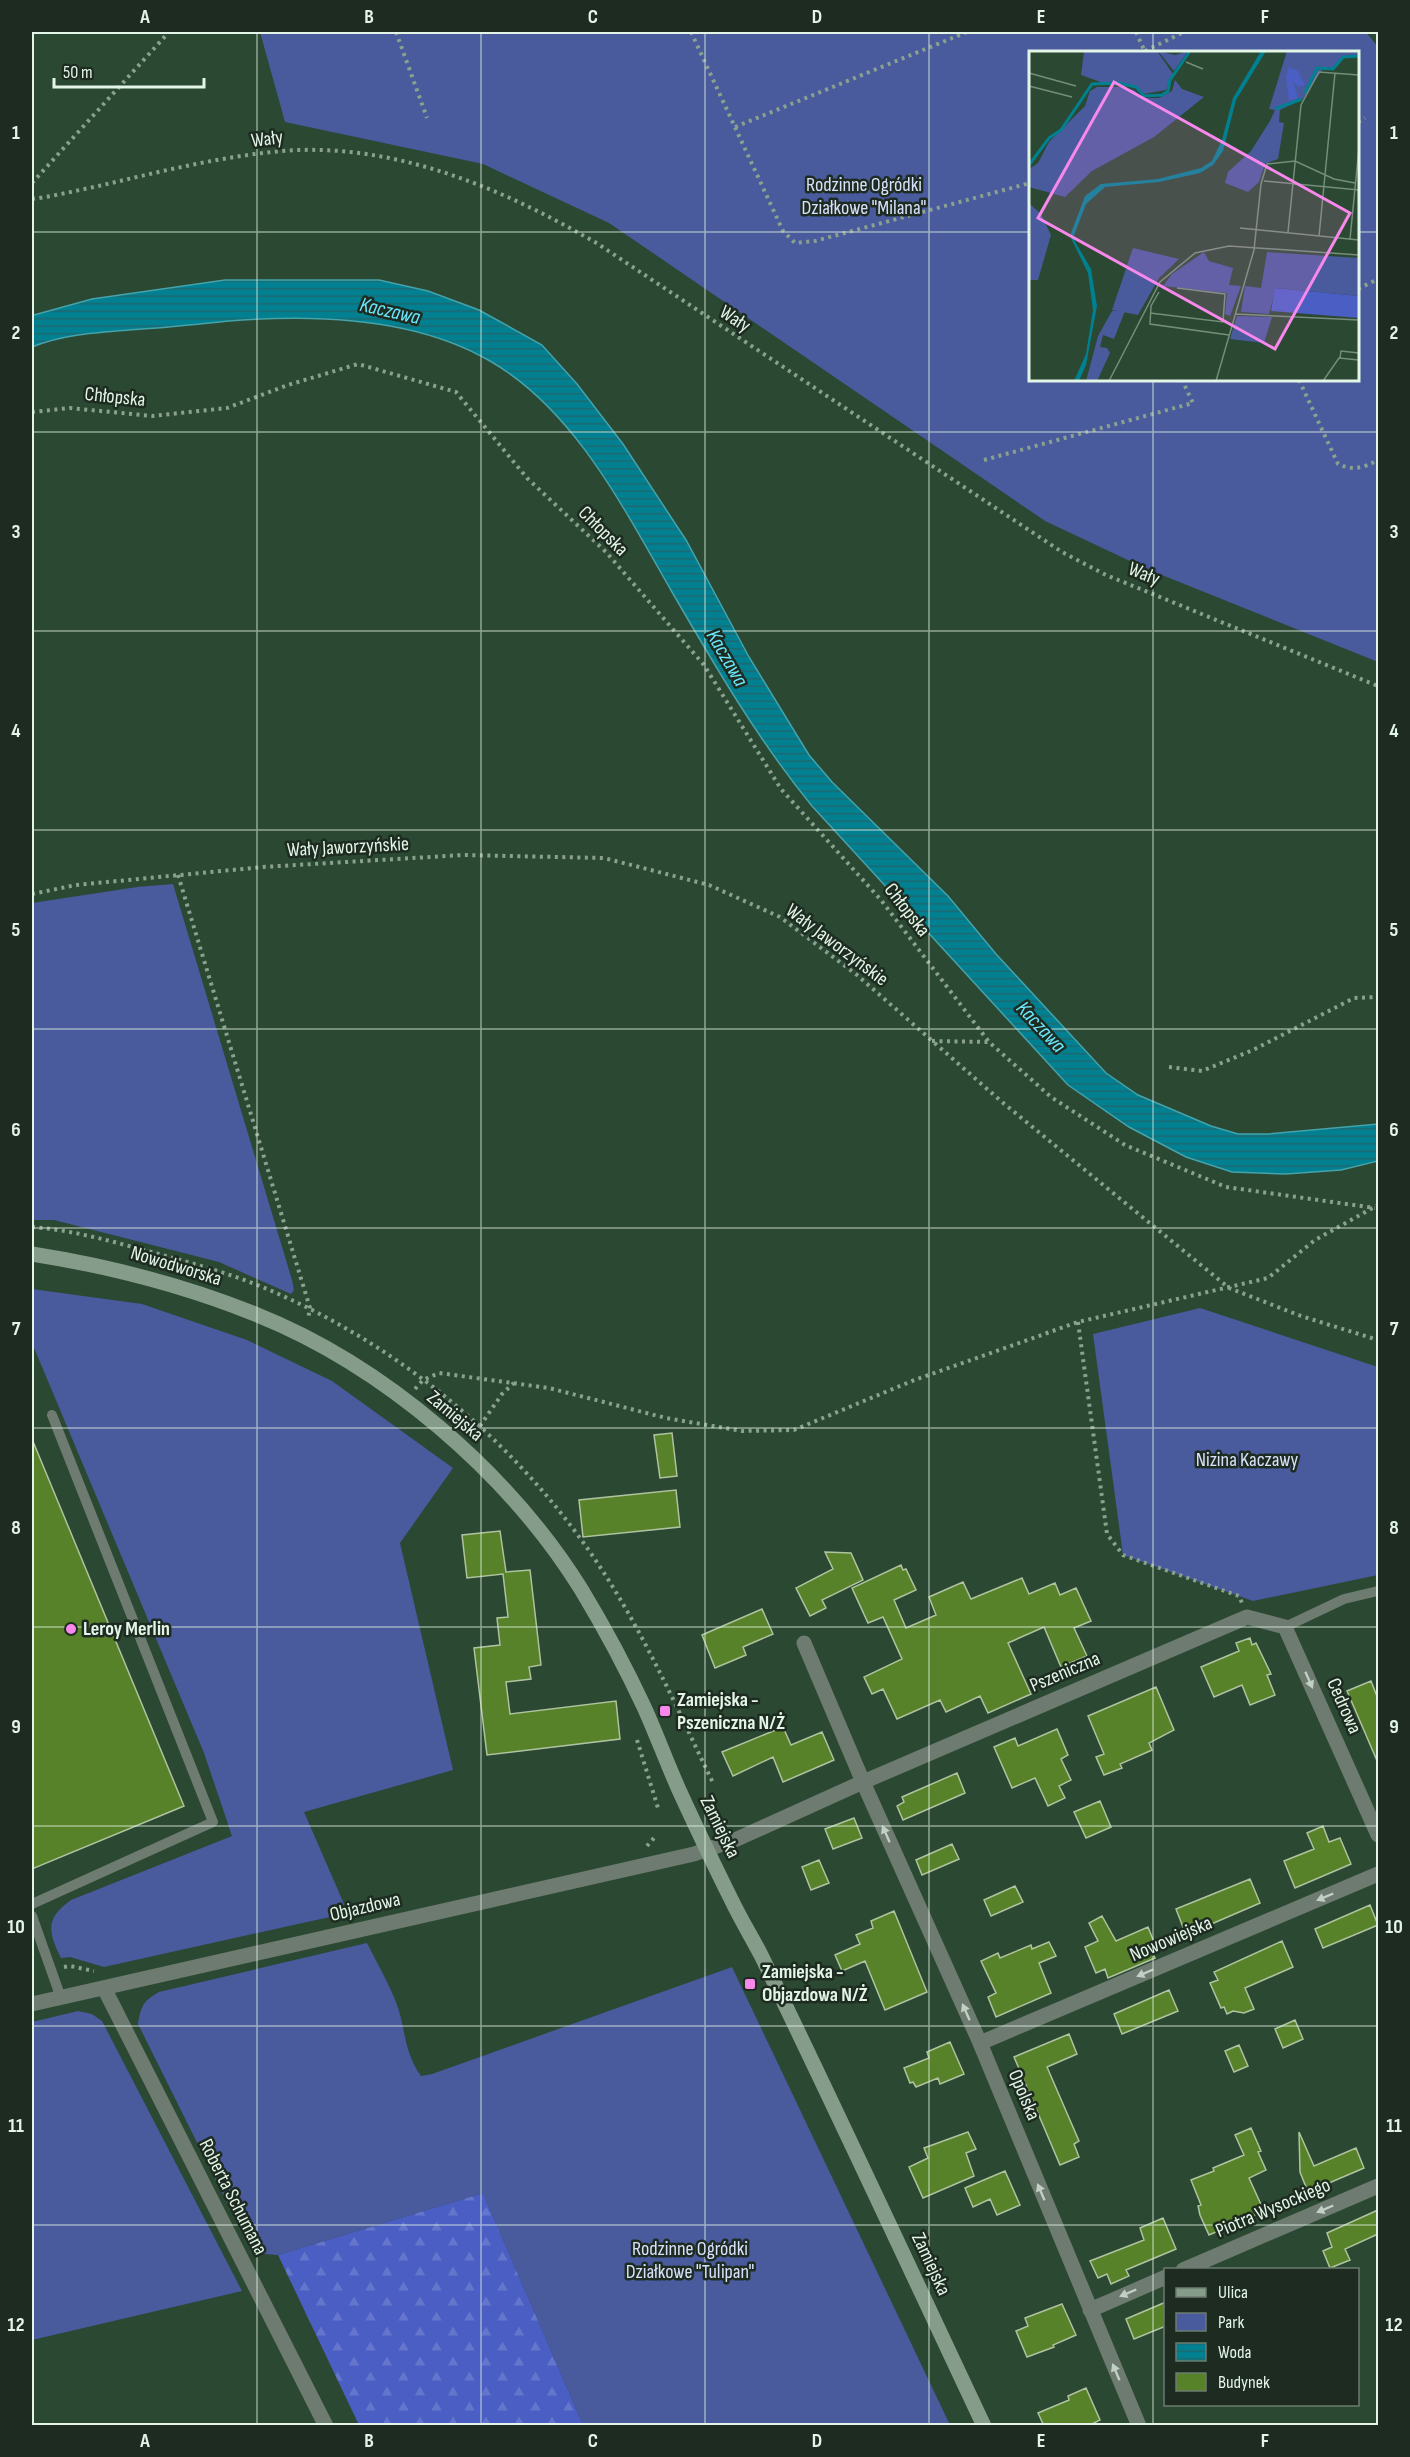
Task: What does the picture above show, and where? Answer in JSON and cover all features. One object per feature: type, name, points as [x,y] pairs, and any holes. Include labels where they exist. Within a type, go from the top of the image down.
[{"type":"street","name":"Nowodworska","points":[[32,1254],[157,1280],[257,1315],[303,1337]]},
{"type":"street","name":"Zamiejska","points":[[303,1337],[338,1356],[404,1400],[493,1477],[524,1511],[559,1556],[580,1589],[622,1662],[707,1849],[834,2108],[984,2426]]},
{"type":"street","points":[[1247,1617],[1285,1627]]},
{"type":"street","name":"Pszeniczna","points":[[707,1849],[738,1839],[863,1782],[1247,1617]]},
{"type":"street","name":"Cedrowa","points":[[1285,1627],[1378,1835]]},
{"type":"street","points":[[804,1643],[863,1782]]},
{"type":"street","name":"Opolska","points":[[863,1782],[980,2043],[1139,2426]]},
{"type":"street","name":"Objazdowa","points":[[32,2004],[707,1849]]},
{"type":"street","name":"Nowowiejska","points":[[980,2043],[1378,1874]]},
{"type":"street","name":"Roberta Schumana","points":[[104,1988],[326,2426]]},
{"type":"street","name":"Piotra Wysockiego","points":[[1189,2268],[1378,2186]]},
{"type":"street","points":[[1090,2310],[1164,2278]]},
{"type":"lane","points":[[32,1904],[213,1822],[52,1415]]},
{"type":"lane","points":[[1285,1627],[1344,1599],[1378,1591]]},
{"type":"lane","points":[[32,1916],[61,1998]]},
{"type":"path","points":[[32,183],[169,32]]},
{"type":"path","points":[[396,32],[427,118]]},
{"type":"path","points":[[691,32],[783,231],[795,243],[815,241],[1029,183]]},
{"type":"path","points":[[735,127],[967,32]]},
{"type":"path","points":[[1136,32],[1145,51]]},
{"type":"path","points":[[1147,51],[1184,32]]},
{"type":"path","points":[[1359,121],[1365,118]]},
{"type":"path","name":"Wały","points":[[32,199],[228,159],[271,152],[303,150],[363,153],[473,182],[546,214],[598,244],[1062,552],[1106,575],[1378,686]]},
{"type":"path","points":[[1359,288],[1378,279]]},
{"type":"path","name":"Chłopska","points":[[32,412],[70,408],[152,416],[227,408],[288,385],[358,364],[456,392],[527,478],[606,552],[704,665],[781,789],[881,900],[989,1042],[1052,1097],[1125,1146],[1226,1187],[1378,1207]]},
{"type":"path","points":[[984,460],[1193,403],[1182,381]]},
{"type":"path","points":[[1299,381],[1338,464],[1349,469],[1361,469],[1378,460]]},
{"type":"path","name":"Wały Jaworzyńskie","points":[[32,894],[76,885],[263,867],[463,855],[604,858],[709,885],[780,917],[857,975],[931,1041],[1229,1288],[1301,1316],[1378,1340]]},
{"type":"path","points":[[178,875],[310,1308],[303,1337]]},
{"type":"path","points":[[1169,1066],[1202,1071],[1253,1050],[1354,998],[1378,997]]},
{"type":"path","points":[[931,1041],[989,1042]]},
{"type":"path","points":[[404,1400],[423,1380],[439,1373],[549,1388],[666,1418],[742,1431],[794,1430],[912,1381],[1078,1322],[1268,1278],[1315,1240],[1378,1207]]},
{"type":"path","points":[[1078,1322],[1107,1534],[1123,1555],[1239,1596],[1247,1617]]},
{"type":"path","points":[[480,1426],[502,1394],[514,1383]]},
{"type":"path","points":[[635,1733],[658,1808]]},
{"type":"green space","name":"Rodzinne Ogródki Działkowe \"Milana\"","points":[[260,32],[1366,32],[1378,47],[1378,662],[1147,569],[1045,521],[609,223],[483,164],[285,122]]},
{"type":"green space","points":[[173,884],[292,1280],[294,1290],[291,1294],[219,1262],[54,1220],[32,1220],[32,903],[137,887]]},
{"type":"green space","points":[[32,1289],[142,1304],[247,1340],[332,1381],[453,1468],[400,1543],[453,1770],[304,1812],[348,1913],[104,1967],[70,1957],[61,1958],[53,1940],[51,1926],[57,1913],[71,1900],[232,1836],[204,1753],[32,1343]]},
{"type":"green space","name":"Nizina Kaczawy","points":[[1200,1308],[1378,1367],[1378,1575],[1253,1601],[1123,1555],[1093,1334]]},
{"type":"green space","name":"Rodzinne Ogródki Działkowe \"Tulipan\"","points":[[367,1943],[396,2002],[411,2058],[421,2076],[732,1967],[950,2425],[583,2425],[483,2193],[278,2255],[252,2253],[138,2024],[142,2008],[149,1998],[159,1992]]},
{"type":"green space","points":[[78,2011],[92,2014],[102,2021],[242,2291],[32,2340],[32,2022]]},
{"type":"green space","points":[[483,2193],[583,2425],[359,2425],[278,2255]]},
{"type":"water","name":"Kaczawa","points":[[225,280],[379,280],[428,291],[479,310],[542,345],[577,384],[623,444],[686,540],[749,657],[809,755],[832,782],[948,896],[996,954],[1106,1073],[1138,1095],[1211,1126],[1238,1134],[1268,1134],[1378,1124],[1378,1161],[1341,1170],[1286,1174],[1232,1172],[1186,1157],[1129,1127],[1068,1085],[812,806],[792,781],[738,702],[616,495],[595,464],[548,406],[490,361],[461,346],[430,335],[397,327],[329,319],[262,319],[100,332],[58,339],[32,347],[32,316],[34,315],[92,299]]},
{"type":"building","points":[[672,1433],[677,1476],[660,1478],[654,1435]]},
{"type":"building","name":"Leroy Merlin","points":[[32,1439],[184,1806],[32,1869]]},
{"type":"building","points":[[676,1490],[680,1527],[583,1537],[579,1500]]},
{"type":"building","points":[[500,1531],[506,1572],[530,1570],[541,1665],[529,1667],[531,1679],[506,1682],[510,1714],[616,1701],[620,1739],[487,1755],[474,1648],[500,1645],[497,1618],[508,1617],[503,1574],[467,1578],[462,1535]]},
{"type":"building","points":[[825,1552],[851,1553],[863,1580],[822,1600],[826,1608],[810,1616],[796,1588],[833,1569]]},
{"type":"building","points":[[901,1565],[903,1570],[906,1569],[916,1590],[894,1600],[906,1628],[936,1615],[929,1597],[963,1582],[971,1599],[1022,1578],[1029,1594],[1055,1583],[1060,1595],[1076,1588],[1091,1621],[1074,1628],[1087,1656],[1061,1667],[1044,1627],[1008,1643],[1031,1694],[988,1713],[980,1696],[946,1712],[940,1700],[897,1719],[883,1689],[872,1694],[864,1677],[902,1659],[883,1617],[868,1623],[852,1588]]},
{"type":"building","points":[[762,1609],[773,1634],[743,1647],[746,1655],[715,1668],[702,1635]]},
{"type":"building","points":[[1250,1638],[1252,1645],[1256,1643],[1271,1674],[1267,1675],[1275,1695],[1250,1705],[1242,1685],[1214,1697],[1201,1667],[1239,1651],[1236,1643]]},
{"type":"building","points":[[1371,1681],[1378,1699],[1378,1763],[1347,1691]]},
{"type":"building","points":[[1156,1687],[1174,1730],[1149,1743],[1152,1750],[1120,1764],[1122,1768],[1104,1775],[1096,1757],[1104,1754],[1088,1716]]},
{"type":"building","points":[[783,1727],[791,1745],[822,1732],[834,1760],[783,1782],[773,1757],[733,1776],[722,1752]]},
{"type":"building","points":[[1057,1729],[1068,1755],[1061,1759],[1071,1780],[1059,1786],[1065,1798],[1048,1806],[1035,1778],[1012,1788],[994,1747],[1015,1738],[1018,1746]]},
{"type":"building","points":[[957,1773],[965,1793],[903,1820],[897,1806],[904,1802],[902,1797]]},
{"type":"building","points":[[1100,1801],[1111,1827],[1086,1838],[1074,1812]]},
{"type":"building","points":[[854,1818],[862,1838],[833,1849],[825,1829]]},
{"type":"building","points":[[1323,1826],[1329,1842],[1340,1838],[1351,1864],[1295,1888],[1284,1861],[1314,1849],[1307,1833]]},
{"type":"building","points":[[952,1844],[959,1859],[922,1875],[916,1860]]},
{"type":"building","points":[[819,1860],[829,1883],[811,1890],[802,1867]]},
{"type":"building","points":[[1250,1879],[1260,1903],[1186,1935],[1176,1909]]},
{"type":"building","points":[[1015,1886],[1023,1902],[991,1916],[984,1900]]},
{"type":"building","points":[[1370,1905],[1378,1925],[1323,1948],[1315,1929]]},
{"type":"building","points":[[894,1911],[927,1992],[885,2010],[865,1961],[842,1971],[835,1955],[860,1944],[856,1935],[873,1928],[871,1921]]},
{"type":"building","points":[[1102,1916],[1116,1941],[1148,1927],[1156,1947],[1151,1950],[1155,1958],[1108,1978],[1105,1969],[1096,1973],[1085,1947],[1098,1941],[1089,1923]]},
{"type":"building","points":[[1282,1941],[1293,1967],[1245,1988],[1254,2009],[1244,2013],[1233,2011],[1227,2014],[1224,2007],[1221,2008],[1210,1983],[1218,1980],[1214,1972]]},
{"type":"building","points":[[1049,1942],[1056,1956],[1039,1963],[1051,1993],[996,2017],[988,1997],[996,1993],[981,1961],[998,1953],[1000,1958],[1031,1945],[1032,1949]]},
{"type":"building","points":[[1169,1990],[1178,2011],[1122,2034],[1114,2014]]},
{"type":"building","points":[[1295,2020],[1303,2039],[1283,2048],[1275,2029]]},
{"type":"building","points":[[1069,2034],[1077,2054],[1047,2067],[1079,2141],[1074,2144],[1079,2157],[1060,2165],[1014,2057]]},
{"type":"building","points":[[950,2042],[964,2074],[940,2084],[938,2078],[916,2087],[913,2082],[910,2083],[904,2068],[929,2058],[927,2052]]},
{"type":"building","points":[[1239,2045],[1248,2066],[1234,2072],[1225,2051]]},
{"type":"building","points":[[1251,2128],[1266,2170],[1249,2178],[1264,2211],[1209,2235],[1200,2215],[1198,2206],[1201,2205],[1191,2180],[1244,2155],[1235,2135]]},
{"type":"building","points":[[968,2132],[976,2149],[966,2153],[974,2176],[923,2198],[909,2167],[928,2158],[924,2148]]},
{"type":"building","points":[[1299,2132],[1314,2166],[1356,2148],[1364,2168],[1308,2192],[1300,2172]]},
{"type":"building","points":[[1005,2171],[1020,2205],[997,2215],[990,2199],[973,2207],[965,2188]]},
{"type":"building","points":[[1378,2210],[1378,2234],[1345,2249],[1350,2260],[1330,2268],[1323,2251],[1332,2247],[1327,2233]]},
{"type":"building","points":[[1163,2218],[1176,2249],[1126,2270],[1129,2276],[1111,2284],[1107,2274],[1098,2278],[1090,2261],[1144,2240],[1140,2228]]},
{"type":"building","points":[[1164,2303],[1164,2327],[1134,2339],[1126,2319]]},
{"type":"building","points":[[1062,2304],[1076,2335],[1053,2345],[1054,2347],[1027,2357],[1016,2331],[1028,2326],[1025,2318]]},
{"type":"building","points":[[1086,2388],[1100,2420],[1088,2426],[1044,2426],[1038,2413],[1069,2400],[1068,2396]]},
{"type":"place","name":"Leroy Merlin","points":[[71,1629]]},
{"type":"place","name":"Zamiejska - Pszeniczna N/Ż","points":[[665,1711]]},
{"type":"place","name":"Zamiejska - Objazdowa N/Ż","points":[[750,1984]]}]
